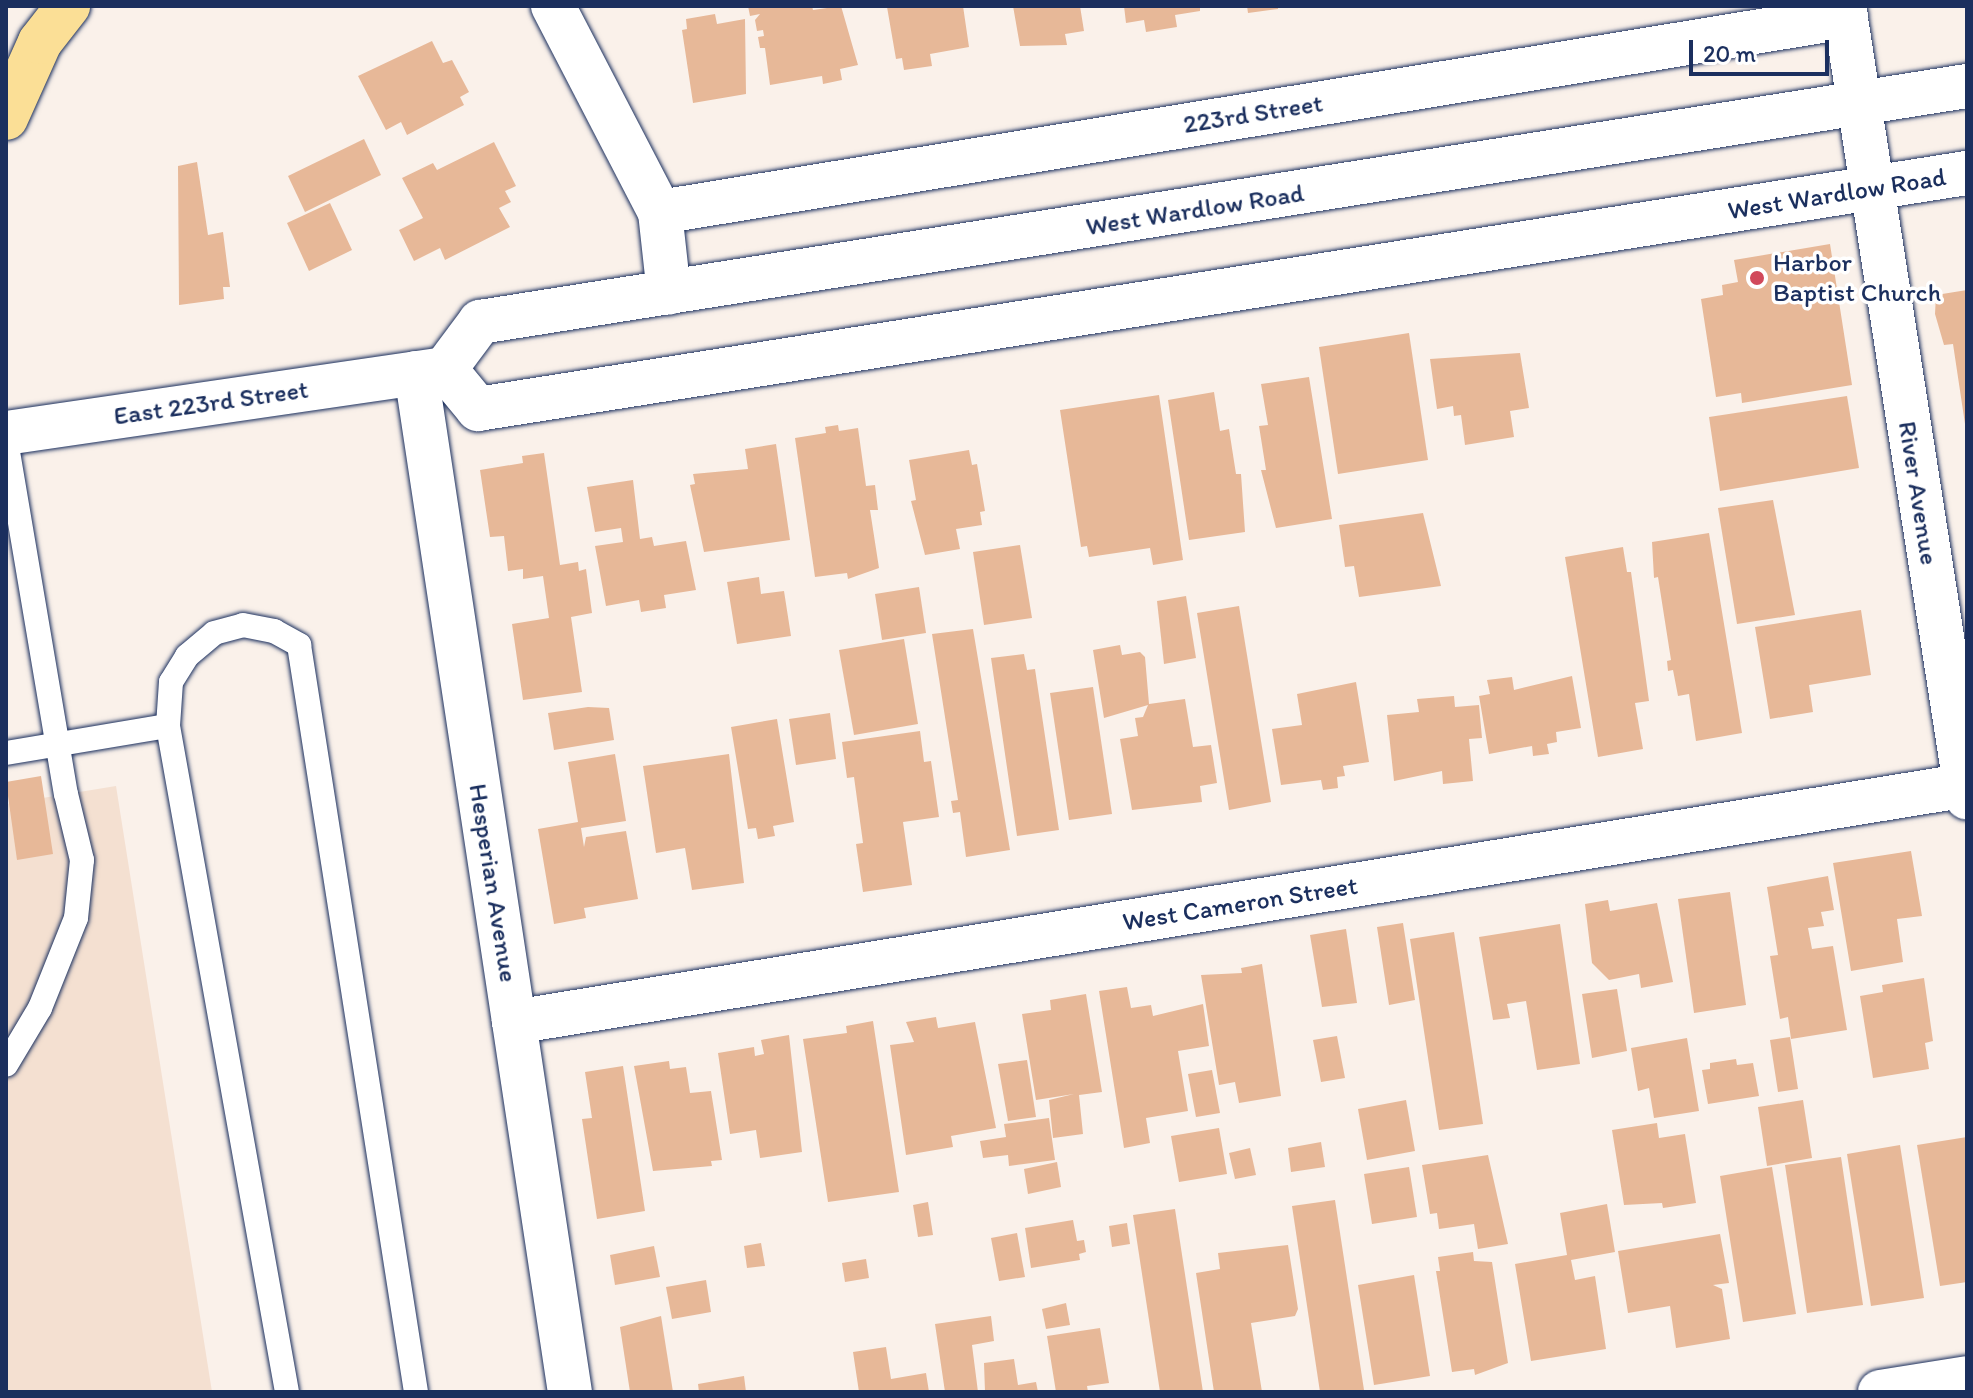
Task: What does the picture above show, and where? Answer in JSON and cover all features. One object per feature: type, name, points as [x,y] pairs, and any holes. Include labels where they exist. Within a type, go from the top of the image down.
[{"type":"highway","points":[[6,118],[40,42],[68,6]]},
{"type":"street","points":[[553,6],[660,212],[669,293]]},
{"type":"street","name":"223rd Street","points":[[660,212],[1845,11]]},
{"type":"street","name":"River Avenue","points":[[1845,11],[1870,188],[1966,790]]},
{"type":"street","name":"West Wardlow Road","points":[[1967,86],[480,322],[431,371],[478,409],[1967,173]]},
{"type":"street","name":"East 223rd Street","points":[[6,433],[431,371]]},
{"type":"street","name":"Hesperian Avenue","points":[[431,371],[514,1022],[570,1392]]},
{"type":"street","name":"West Cameron Street","points":[[514,1022],[1966,790]]},
{"type":"street","points":[[1880,1392],[1967,1378]]},
{"type":"lane","points":[[6,440],[57,744],[82,860],[76,918],[40,1008],[6,1065]]},
{"type":"lane","points":[[287,1392],[168,726],[171,682],[187,656],[214,633],[243,625],[274,631],[299,645],[416,1392]]},
{"type":"lane","points":[[6,753],[168,726]]},
{"type":"shaded area","points":[[116,786],[212,1392],[6,1392],[6,804]]},
{"type":"building","points":[[748,6],[812,6],[813,10],[841,6],[858,65],[840,69],[842,80],[823,84],[822,76],[770,85],[765,48],[760,48],[758,37],[764,36],[763,30],[757,31],[755,20],[760,14],[750,16]]},
{"type":"building","points":[[963,6],[969,47],[930,54],[932,66],[904,70],[902,58],[896,59],[887,7]]},
{"type":"building","points":[[1013,6],[1080,6],[1084,31],[1065,34],[1067,45],[1020,46]]},
{"type":"building","points":[[1124,6],[1200,6],[1200,11],[1175,15],[1177,27],[1146,32],[1144,20],[1126,23]]},
{"type":"building","points":[[1247,6],[1278,6],[1278,9],[1248,13]]},
{"type":"building","points":[[715,14],[717,24],[745,19],[746,94],[693,103],[682,30],[687,29],[686,19]]},
{"type":"building","points":[[432,41],[443,63],[452,60],[469,92],[460,97],[464,105],[407,135],[401,122],[386,130],[358,76]]},
{"type":"building","points":[[364,139],[381,175],[305,212],[288,176]]},
{"type":"building","points":[[494,142],[516,186],[505,191],[511,202],[499,208],[510,227],[445,260],[440,248],[414,261],[399,230],[423,218],[402,178],[433,163],[437,170]]},
{"type":"building","points":[[197,162],[208,235],[223,232],[230,287],[223,287],[224,299],[179,305],[178,166]]},
{"type":"building","points":[[330,203],[352,250],[309,271],[287,223]]},
{"type":"building","points":[[1830,244],[1852,385],[1742,403],[1741,393],[1716,397],[1701,299],[1723,295],[1722,285],[1738,282],[1734,260]]},
{"type":"building","points":[[1967,290],[1965,424],[1953,344],[1944,345],[1935,314],[1936,295]]},
{"type":"building","points":[[1409,333],[1428,460],[1338,474],[1319,347]]},
{"type":"building","points":[[1520,353],[1529,408],[1510,411],[1514,437],[1465,445],[1461,415],[1454,416],[1453,406],[1437,409],[1430,359]]},
{"type":"building","points":[[1309,377],[1332,519],[1276,528],[1261,470],[1266,470],[1259,426],[1268,425],[1261,384]]},
{"type":"building","points":[[1214,392],[1220,431],[1229,429],[1236,474],[1241,474],[1245,532],[1189,540],[1168,400]]},
{"type":"building","points":[[1159,395],[1183,560],[1153,565],[1150,548],[1089,557],[1087,546],[1081,547],[1060,410]]},
{"type":"building","points":[[1847,396],[1859,468],[1720,491],[1709,417]]},
{"type":"building","points":[[838,425],[839,431],[858,428],[866,486],[875,485],[878,510],[870,510],[879,568],[848,579],[847,573],[815,577],[795,438],[826,433],[825,427]]},
{"type":"building","points":[[776,444],[790,540],[704,552],[690,485],[695,484],[693,474],[748,469],[745,449]]},
{"type":"building","points":[[969,450],[972,465],[977,464],[985,511],[980,512],[982,525],[956,529],[960,549],[925,555],[911,501],[916,500],[909,460]]},
{"type":"building","points":[[544,453],[560,565],[578,562],[579,571],[586,569],[592,613],[571,617],[582,692],[523,700],[512,624],[549,618],[543,576],[523,579],[523,569],[508,571],[504,536],[490,537],[480,470],[523,463],[522,456]]},
{"type":"building","points":[[633,480],[640,539],[652,537],[654,546],[686,541],[696,590],[664,595],[666,608],[641,612],[639,600],[606,606],[595,546],[623,542],[621,528],[595,532],[587,487]]},
{"type":"building","points":[[1773,500],[1795,615],[1737,624],[1718,508]]},
{"type":"building","points":[[1423,513],[1441,586],[1359,597],[1354,566],[1345,567],[1339,525]]},
{"type":"building","points":[[1709,533],[1742,733],[1696,741],[1689,694],[1678,696],[1673,670],[1668,671],[1667,661],[1671,660],[1658,577],[1654,578],[1652,542]]},
{"type":"building","points":[[1020,545],[1032,618],[984,625],[973,552]]},
{"type":"building","points":[[1623,547],[1627,572],[1631,572],[1649,701],[1635,703],[1643,749],[1598,757],[1565,557]]},
{"type":"building","points":[[759,577],[761,594],[784,591],[791,636],[737,644],[727,582]]},
{"type":"building","points":[[919,587],[926,633],[882,640],[875,594]]},
{"type":"building","points":[[1186,596],[1196,658],[1164,664],[1157,601]]},
{"type":"building","points":[[1239,606],[1271,802],[1229,810],[1197,613]]},
{"type":"building","points":[[1861,610],[1871,675],[1809,685],[1813,712],[1770,719],[1755,627]]},
{"type":"building","points":[[973,629],[1010,850],[966,857],[960,812],[953,813],[951,801],[958,800],[932,634]]},
{"type":"building","points":[[904,639],[918,724],[854,735],[839,650]]},
{"type":"building","points":[[1120,645],[1122,655],[1140,652],[1145,657],[1149,704],[1185,699],[1193,747],[1211,745],[1217,783],[1200,786],[1202,802],[1132,810],[1120,739],[1138,736],[1135,718],[1143,717],[1148,705],[1104,718],[1093,650]]},
{"type":"building","points":[[1024,654],[1027,670],[1035,669],[1059,830],[1017,836],[991,658]]},
{"type":"building","points":[[1572,676],[1581,728],[1556,732],[1557,742],[1547,744],[1549,754],[1533,756],[1532,746],[1489,754],[1479,696],[1490,694],[1487,680],[1512,677],[1514,690]]},
{"type":"building","points":[[1356,682],[1369,762],[1343,766],[1345,776],[1337,777],[1338,788],[1323,790],[1321,780],[1281,785],[1272,729],[1302,725],[1297,694]]},
{"type":"building","points":[[1093,687],[1112,814],[1069,820],[1050,693]]},
{"type":"building","points":[[1454,696],[1455,707],[1479,705],[1482,738],[1469,739],[1473,781],[1443,784],[1442,771],[1394,781],[1387,715],[1419,712],[1417,699]]},
{"type":"building","points":[[588,707],[609,708],[614,740],[554,750],[548,713]]},
{"type":"building","points":[[830,713],[836,759],[796,765],[789,719]]},
{"type":"building","points":[[777,719],[794,822],[773,826],[775,836],[758,839],[756,828],[748,829],[731,727]]},
{"type":"building","points":[[920,731],[924,762],[931,761],[939,817],[903,822],[912,885],[863,892],[856,844],[863,843],[854,777],[847,778],[842,742]]},
{"type":"building","points":[[615,754],[626,821],[581,828],[584,847],[586,837],[626,831],[638,899],[584,908],[586,918],[554,924],[538,829],[578,822],[568,762]]},
{"type":"building","points":[[729,754],[744,883],[692,890],[685,848],[656,853],[643,766]]},
{"type":"building","points":[[41,776],[53,854],[17,860],[6,782]]},
{"type":"building","points":[[1911,851],[1922,916],[1897,919],[1903,962],[1851,971],[1833,863]]},
{"type":"building","points":[[1828,876],[1834,910],[1821,912],[1824,926],[1808,928],[1812,949],[1833,946],[1847,1030],[1791,1039],[1788,1017],[1780,1019],[1770,956],[1778,955],[1767,887]]},
{"type":"building","points":[[1730,892],[1746,1005],[1694,1013],[1678,899]]},
{"type":"building","points":[[1608,900],[1610,911],[1657,903],[1673,982],[1641,988],[1639,974],[1609,980],[1592,963],[1585,904]]},
{"type":"building","points":[[1403,923],[1415,1000],[1389,1005],[1377,927]]},
{"type":"building","points":[[1560,924],[1580,1064],[1537,1070],[1526,1001],[1507,1004],[1510,1018],[1493,1020],[1479,937]]},
{"type":"building","points":[[1346,929],[1357,1003],[1322,1007],[1310,935]]},
{"type":"building","points":[[1454,932],[1483,1124],[1439,1130],[1410,939]]},
{"type":"building","points":[[1262,964],[1281,1096],[1239,1103],[1235,1082],[1219,1085],[1201,975],[1242,973],[1241,968]]},
{"type":"building","points":[[1924,978],[1933,1041],[1925,1043],[1929,1069],[1873,1078],[1860,996],[1883,992],[1882,985]]},
{"type":"building","points":[[1127,987],[1131,1008],[1151,1005],[1153,1016],[1203,1004],[1209,1046],[1178,1051],[1188,1111],[1146,1118],[1150,1143],[1124,1148],[1099,991]]},
{"type":"building","points":[[1617,989],[1627,1051],[1592,1058],[1582,994]]},
{"type":"building","points":[[1086,994],[1102,1092],[1079,1095],[1083,1134],[1053,1138],[1049,1100],[1074,1094],[1036,1100],[1022,1014],[1051,1010],[1050,1000]]},
{"type":"building","points":[[936,1017],[938,1028],[975,1022],[996,1128],[951,1136],[953,1147],[906,1155],[890,1045],[914,1042],[906,1022]]},
{"type":"building","points":[[873,1021],[899,1192],[828,1202],[803,1039],[847,1033],[846,1026]]},
{"type":"building","points":[[789,1035],[802,1152],[760,1158],[756,1130],[730,1134],[718,1053],[754,1047],[755,1056],[764,1054],[761,1040]]},
{"type":"building","points":[[1337,1036],[1345,1078],[1321,1082],[1313,1040]]},
{"type":"building","points":[[1790,1037],[1798,1089],[1778,1092],[1770,1040]]},
{"type":"building","points":[[1687,1038],[1699,1111],[1654,1118],[1649,1088],[1638,1091],[1631,1048]]},
{"type":"building","points":[[1736,1059],[1737,1065],[1753,1063],[1759,1096],[1708,1104],[1702,1070],[1710,1069],[1710,1063]]},
{"type":"building","points":[[1027,1060],[1036,1117],[1008,1121],[998,1064]]},
{"type":"building","points":[[669,1061],[670,1069],[686,1067],[690,1093],[711,1091],[722,1160],[711,1161],[712,1166],[653,1171],[634,1066]]},
{"type":"building","points":[[623,1066],[645,1211],[597,1219],[582,1119],[592,1118],[585,1072]]},
{"type":"building","points":[[1212,1070],[1220,1113],[1196,1117],[1188,1074]]},
{"type":"building","points":[[1406,1100],[1415,1151],[1367,1160],[1358,1109]]},
{"type":"building","points":[[1803,1100],[1812,1158],[1767,1166],[1758,1107]]},
{"type":"building","points":[[1049,1118],[1055,1160],[1009,1166],[1008,1155],[983,1158],[980,1141],[1006,1137],[1004,1124]]},
{"type":"building","points":[[1657,1123],[1659,1138],[1685,1134],[1696,1203],[1663,1208],[1662,1203],[1624,1205],[1612,1130]]},
{"type":"building","points":[[1219,1128],[1227,1174],[1179,1182],[1171,1136]]},
{"type":"building","points":[[1967,1137],[1967,1282],[1940,1286],[1917,1145]]},
{"type":"building","points":[[1321,1142],[1325,1167],[1291,1172],[1288,1148]]},
{"type":"building","points":[[1900,1145],[1924,1298],[1871,1306],[1847,1154]]},
{"type":"building","points":[[1250,1148],[1256,1175],[1235,1179],[1229,1153]]},
{"type":"building","points":[[1488,1155],[1508,1244],[1478,1249],[1474,1224],[1439,1229],[1437,1213],[1430,1214],[1422,1165]]},
{"type":"building","points":[[1841,1157],[1863,1305],[1807,1313],[1785,1165]]},
{"type":"building","points":[[1057,1162],[1061,1187],[1028,1194],[1024,1169]]},
{"type":"building","points":[[1409,1167],[1417,1217],[1372,1224],[1364,1174]]},
{"type":"building","points":[[1772,1167],[1796,1314],[1743,1322],[1720,1176]]},
{"type":"building","points":[[1335,1200],[1364,1390],[1352,1392],[1320,1392],[1292,1206]]},
{"type":"building","points":[[928,1202],[933,1235],[918,1237],[913,1205]]},
{"type":"building","points":[[1607,1204],[1615,1252],[1571,1260],[1575,1280],[1595,1276],[1606,1349],[1531,1361],[1515,1264],[1567,1255],[1560,1213]]},
{"type":"building","points":[[1175,1209],[1203,1392],[1160,1392],[1133,1215]]},
{"type":"building","points":[[1073,1220],[1077,1241],[1084,1240],[1086,1252],[1079,1254],[1080,1260],[1031,1268],[1025,1228]]},
{"type":"building","points":[[1127,1223],[1130,1244],[1112,1247],[1109,1226]]},
{"type":"building","points":[[1017,1233],[1025,1277],[999,1281],[991,1238]]},
{"type":"building","points":[[1720,1234],[1729,1283],[1713,1285],[1722,1289],[1730,1339],[1676,1348],[1670,1306],[1628,1313],[1618,1251]]},
{"type":"building","points":[[761,1243],[765,1266],[747,1268],[744,1246]]},
{"type":"building","points":[[1288,1245],[1298,1309],[1295,1316],[1251,1323],[1262,1392],[1214,1392],[1196,1273],[1220,1269],[1218,1253]]},
{"type":"building","points":[[654,1246],[660,1277],[615,1285],[610,1255]]},
{"type":"building","points":[[1473,1252],[1474,1261],[1492,1262],[1508,1363],[1475,1375],[1474,1369],[1452,1372],[1436,1271],[1440,1271],[1438,1257]]},
{"type":"building","points":[[866,1259],[869,1278],[845,1282],[842,1263]]},
{"type":"building","points":[[1414,1275],[1430,1376],[1374,1385],[1358,1285]]},
{"type":"building","points":[[706,1280],[711,1312],[672,1319],[666,1287]]},
{"type":"building","points":[[1066,1303],[1070,1325],[1046,1329],[1042,1309]]},
{"type":"building","points":[[661,1316],[673,1392],[630,1392],[620,1327]]},
{"type":"building","points":[[991,1316],[994,1341],[972,1345],[978,1392],[945,1392],[935,1324]]},
{"type":"building","points":[[1100,1328],[1109,1383],[1087,1386],[1088,1392],[1056,1392],[1047,1336]]},
{"type":"building","points":[[886,1347],[891,1379],[926,1373],[929,1392],[859,1392],[853,1352]]},
{"type":"building","points":[[1014,1359],[1018,1385],[1036,1382],[1038,1392],[985,1392],[984,1363]]},
{"type":"building","points":[[744,1376],[746,1392],[699,1392],[698,1384]]},
{"type":"place","name":"Harbor Baptist Church","points":[[1757,278]]}]
